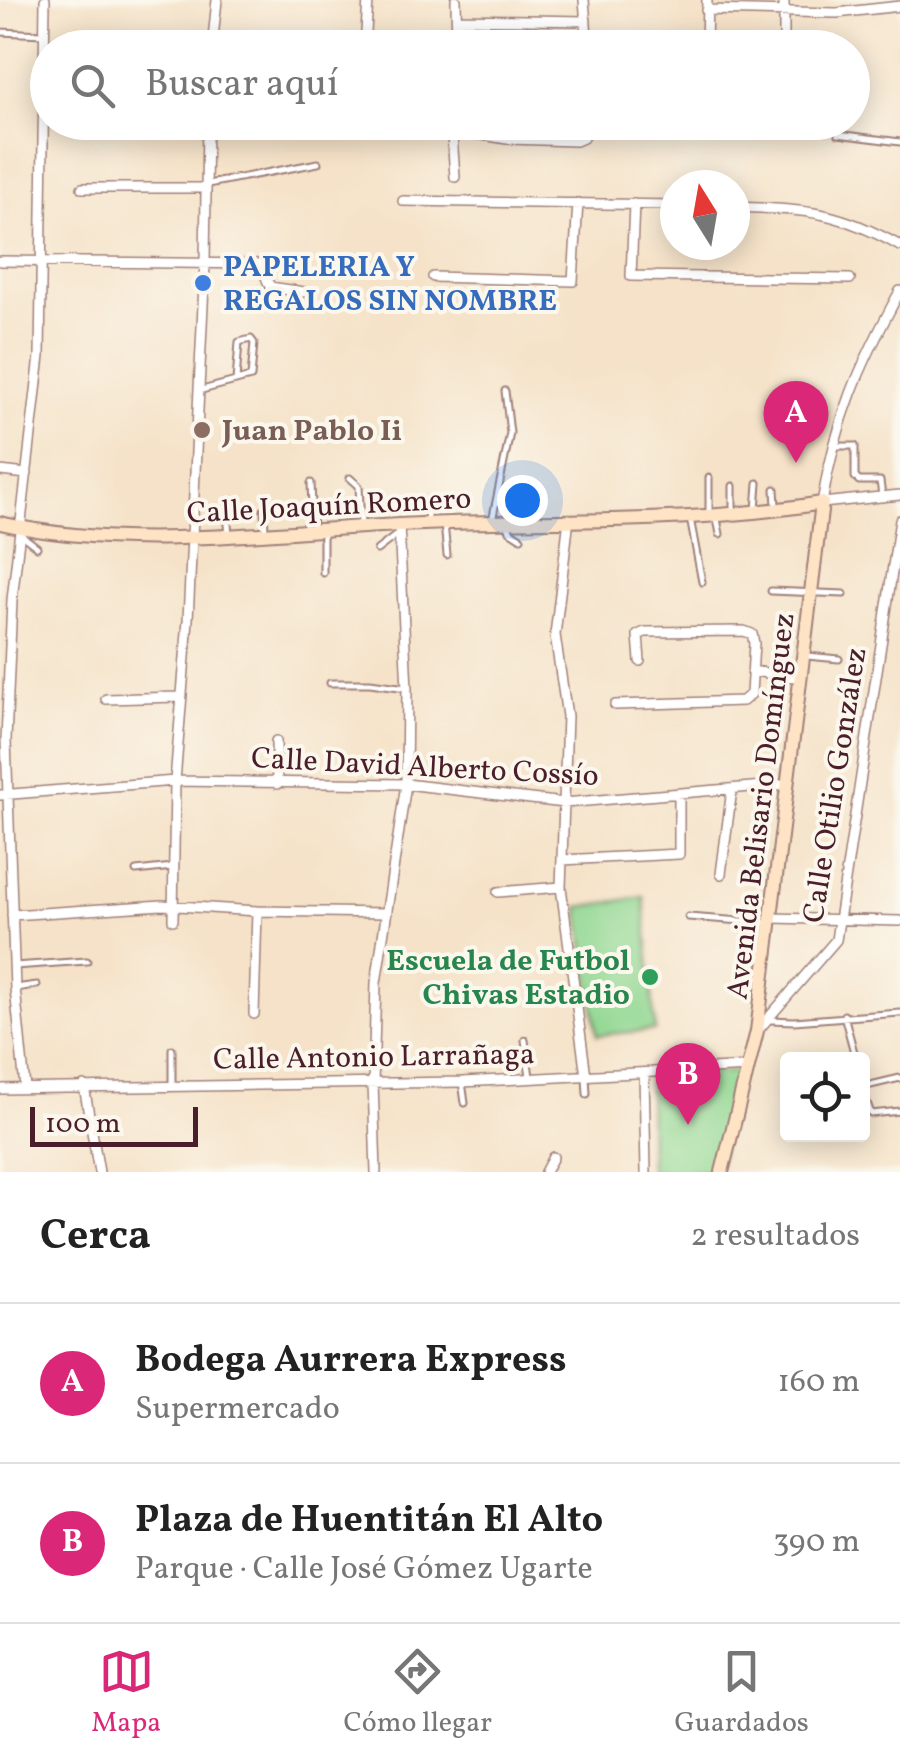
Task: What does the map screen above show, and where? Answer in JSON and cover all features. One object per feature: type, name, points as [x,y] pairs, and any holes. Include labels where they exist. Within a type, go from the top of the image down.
[{"type":"street","points":[[44,30],[45,0]]},
{"type":"street","points":[[214,30],[216,0]]},
{"type":"street","points":[[366,30],[368,0]]},
{"type":"street","points":[[456,0],[456,30]]},
{"type":"street","points":[[584,0],[587,30]]},
{"type":"street","points":[[706,5],[784,6],[837,12],[900,6]]},
{"type":"street","points":[[456,19],[586,21]]},
{"type":"street","points":[[24,1088],[12,915],[5,879],[4,659],[40,356],[45,140]]},
{"type":"street","points":[[173,920],[175,781],[205,263],[207,140]]},
{"type":"street","points":[[453,140],[456,177]]},
{"type":"street","points":[[82,188],[206,186]]},
{"type":"street","points":[[403,201],[660,205]]},
{"type":"street","points":[[433,277],[573,281],[578,203]]},
{"type":"street","points":[[634,204],[631,276],[850,280]]},
{"type":"street","points":[[750,208],[837,216],[899,245]]},
{"type":"street","points":[[0,261],[261,264],[270,288],[304,292]]},
{"type":"street","points":[[822,503],[852,383],[900,291]]},
{"type":"street","points":[[0,471],[27,474]]},
{"type":"street","name":"Calle Joaquín Romero","points":[[0,523],[20,531],[146,540],[500,521],[690,518],[900,496]]},
{"type":"street","name":"Avenida Belisario Domínguez","points":[[722,1172],[758,1031],[822,503]]},
{"type":"street","points":[[570,519],[555,635],[567,716],[561,887],[586,1076]]},
{"type":"street","name":"Calle Otilio González","points":[[758,1031],[831,948],[840,920],[900,520]]},
{"type":"street","points":[[376,1172],[376,983],[406,784],[407,688],[400,528]]},
{"type":"street","points":[[0,600],[12,600]]},
{"type":"street","points":[[614,705],[743,701],[751,694],[754,643],[752,634],[744,631],[645,632],[638,636],[640,661]]},
{"type":"street","points":[[752,671],[801,678]]},
{"type":"street","points":[[106,699],[179,697]]},
{"type":"street","points":[[276,741],[277,784]]},
{"type":"street","name":"Calle David Alberto Cossío","points":[[4,795],[175,781],[406,784],[564,803],[788,784]]},
{"type":"street","points":[[720,874],[732,789]]},
{"type":"street","points":[[562,860],[679,854],[678,795]]},
{"type":"street","points":[[498,892],[561,887]]},
{"type":"street","points":[[12,915],[162,905],[257,912],[386,913]]},
{"type":"street","points":[[254,1014],[257,912]]},
{"type":"street","points":[[771,921],[900,921]]},
{"type":"street","name":"Calle Antonio Larrañaga","points":[[0,1088],[462,1082],[749,1067]]},
{"type":"street","points":[[644,1073],[646,1172]]},
{"type":"street","points":[[84,1086],[99,1172]]},
{"type":"street","points":[[545,1172],[554,1157]]},
{"type":"lane","points":[[0,32],[30,33]]},
{"type":"lane","points":[[870,138],[900,142]]},
{"type":"lane","points":[[206,186],[318,164]]},
{"type":"lane","points":[[198,391],[236,381],[254,374],[251,340],[238,342],[236,381]]},
{"type":"lane","points":[[505,391],[510,433],[500,521],[521,538]]},
{"type":"lane","points":[[834,446],[855,446],[856,477],[880,481],[882,496]]},
{"type":"lane","points":[[350,478],[360,492],[360,527]]},
{"type":"lane","points":[[709,478],[712,516],[720,534]]},
{"type":"lane","points":[[311,484],[324,573]]},
{"type":"lane","points":[[756,513],[758,484]]},
{"type":"lane","points":[[732,486],[733,515]]},
{"type":"lane","points":[[776,489],[777,510]]},
{"type":"lane","points":[[427,524],[428,500]]},
{"type":"lane","points":[[264,509],[265,533]]},
{"type":"lane","points":[[227,513],[230,536]]},
{"type":"lane","points":[[690,518],[702,582]]},
{"type":"lane","points":[[444,524],[446,555]]},
{"type":"lane","points":[[377,550],[400,528]]},
{"type":"lane","points":[[20,531],[38,547]]},
{"type":"lane","points":[[770,591],[844,594]]},
{"type":"lane","points":[[804,656],[839,659]]},
{"type":"lane","points":[[330,683],[407,688]]},
{"type":"lane","points":[[136,871],[174,867]]},
{"type":"lane","points":[[688,917],[771,921]]},
{"type":"lane","points":[[14,966],[87,960]]},
{"type":"lane","points":[[15,988],[37,985]]},
{"type":"lane","points":[[768,1020],[900,1012]]},
{"type":"lane","points":[[844,1015],[854,1052]]},
{"type":"lane","points":[[525,1040],[530,1078]]},
{"type":"lane","points":[[172,1049],[172,1085]]},
{"type":"lane","points":[[586,1076],[587,1094]]},
{"type":"lane","points":[[870,1086],[900,1078]]},
{"type":"lane","points":[[462,1082],[464,1103]]},
{"type":"lane","points":[[870,1111],[900,1111]]},
{"type":"green space","points":[[644,897],[655,1030],[597,1035],[579,907]]},
{"type":"green space","points":[[738,1071],[717,1172],[650,1172],[649,1077]]},
{"type":"place","name":"PAPELERIA Y REGALOS SIN NOMBRE","points":[[203,283]]},
{"type":"place","name":"Juan Pablo Ii","points":[[202,430]]},
{"type":"place","name":"Bodega Aurrera Express","points":[[796,463]]},
{"type":"place","name":"Escuela de Futbol Chivas Estadio","points":[[650,977]]},
{"type":"place","name":"Plaza de Huentitán El Alto","points":[[688,1125]]}]
